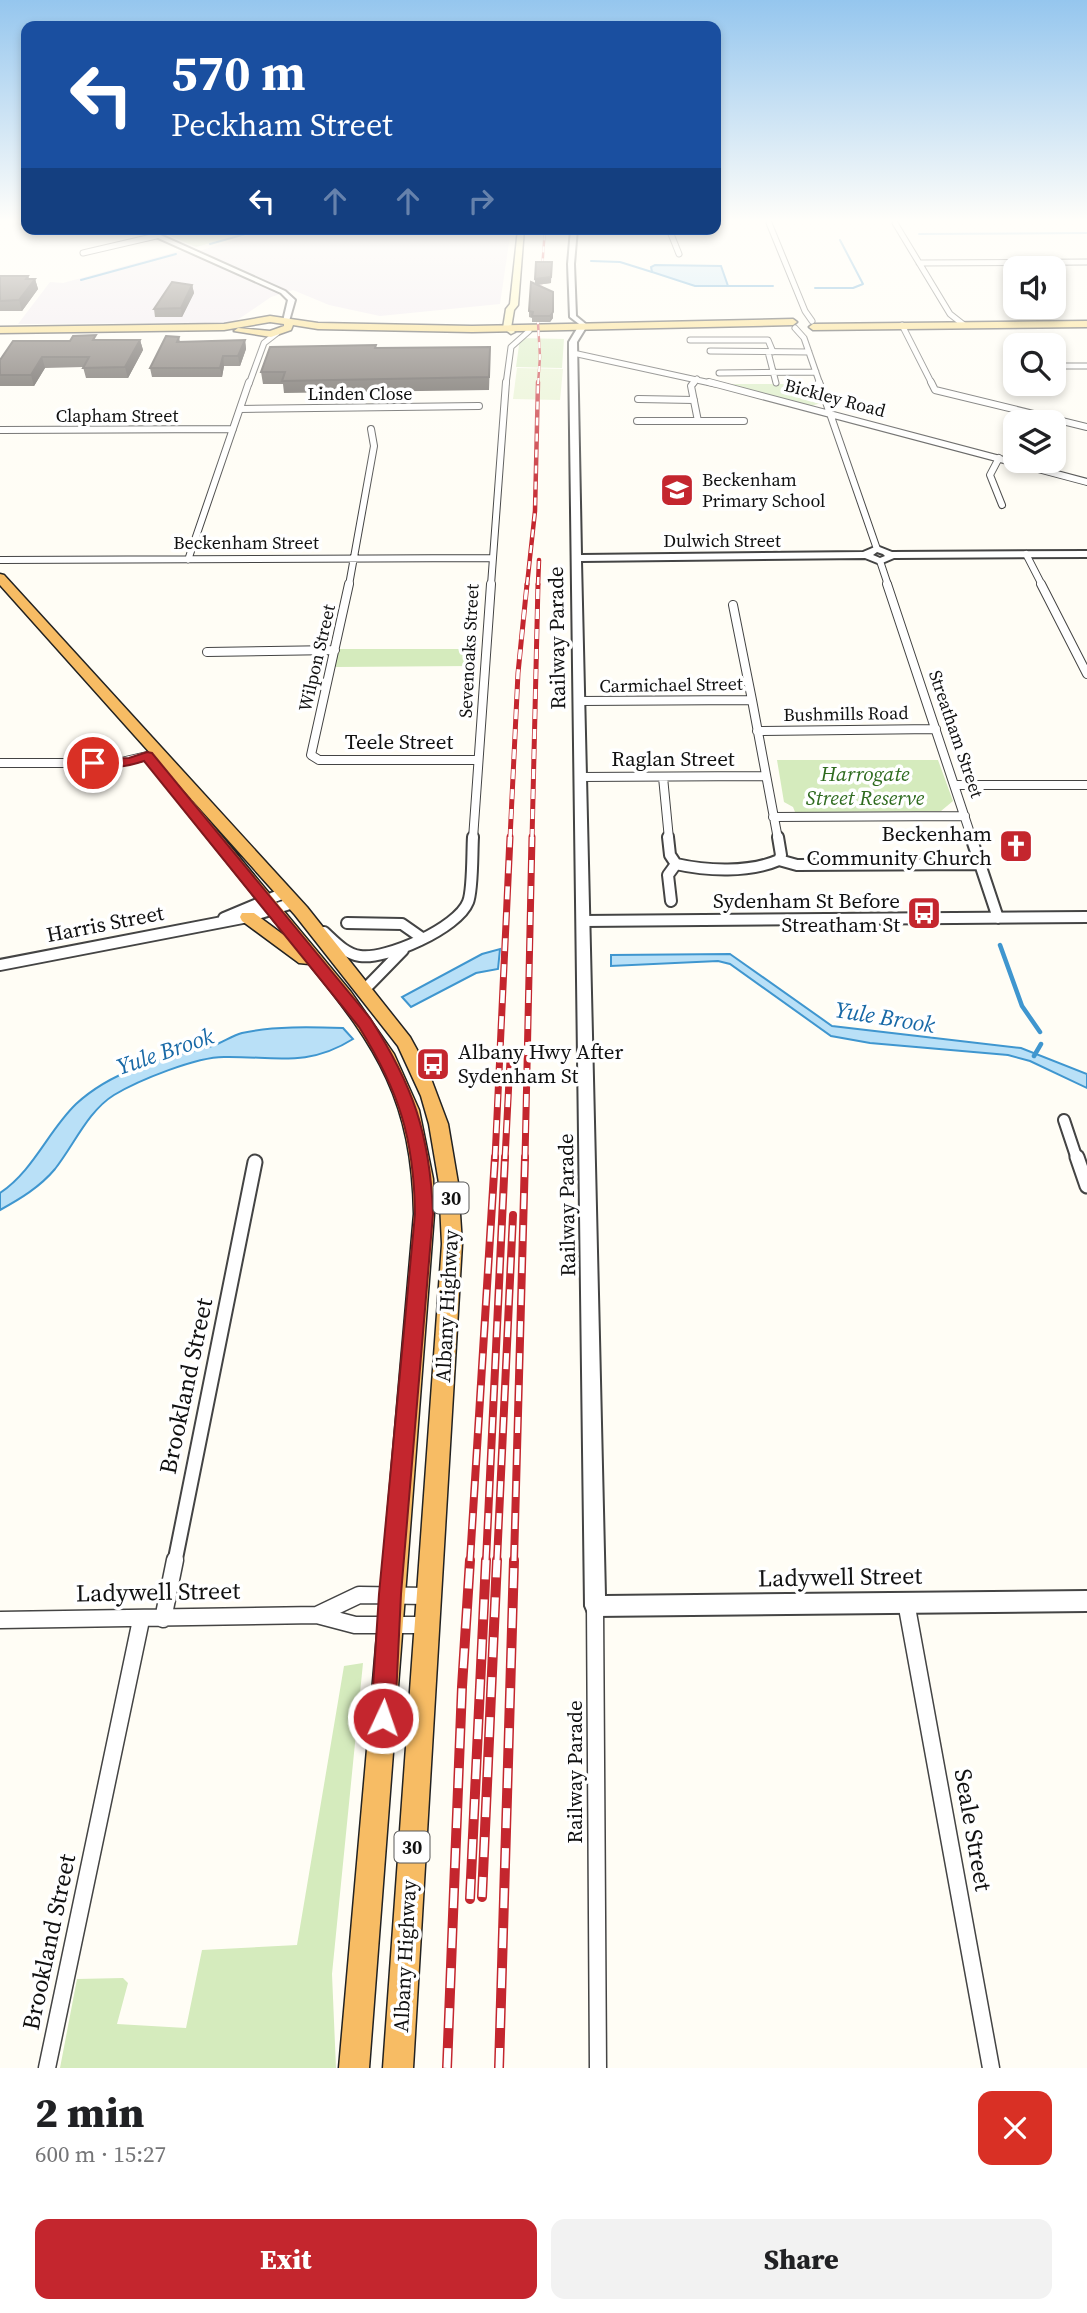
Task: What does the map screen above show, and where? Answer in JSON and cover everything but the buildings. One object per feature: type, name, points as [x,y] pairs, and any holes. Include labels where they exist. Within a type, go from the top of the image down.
[{"type":"highway","name":"Albany Highway","points":[[0,578],[293,902],[355,993],[410,1110],[423,1179],[424,1214],[390,1594],[354,2068]]},
{"type":"highway","name":"Albany Highway","points":[[0,592],[147,756],[270,904],[355,993],[400,1034],[434,1101],[445,1148],[451,1196],[449,1298],[398,2068]]},
{"type":"highway","points":[[248,917],[298,953],[326,985],[355,993]]},
{"type":"main road","points":[[255,329],[265,320]]},
{"type":"main road","points":[[270,320],[332,327],[513,332],[582,327],[1087,324]]},
{"type":"main road","name":"Sevenoaks Street","points":[[511,320],[513,332]]},
{"type":"main road","points":[[279,332],[288,328],[287,322]]},
{"type":"main road","points":[[0,332],[255,329],[279,332],[513,332],[561,328]]},
{"type":"street","points":[[570,320],[561,328],[568,333],[573,347]]},
{"type":"street","points":[[573,347],[582,327],[575,320]]},
{"type":"street","points":[[794,325],[798,320]]},
{"type":"street","points":[[808,320],[809,352],[872,552],[880,561],[889,559],[891,555]]},
{"type":"street","points":[[951,320],[952,325]]},
{"type":"street","points":[[957,320],[964,325]]},
{"type":"street","points":[[794,325],[810,327]]},
{"type":"street","points":[[902,325],[935,390],[1083,426],[1087,416]]},
{"type":"street","points":[[255,329],[264,343]]},
{"type":"street","points":[[188,559],[264,343],[279,332]]},
{"type":"street","name":"Sevenoaks Street","points":[[355,993],[405,948],[464,910],[468,902],[492,558],[508,357],[513,332]]},
{"type":"street","points":[[690,340],[768,340],[776,383]]},
{"type":"street","name":"Bickley Road","points":[[573,347],[1087,482]]},
{"type":"street","name":"Railway Parade","points":[[573,347],[595,1606],[598,2068]]},
{"type":"street","points":[[719,373],[712,351],[809,352]]},
{"type":"street","points":[[1066,366],[1087,366]]},
{"type":"street","points":[[708,382],[719,373],[816,372]]},
{"type":"street","points":[[697,380],[691,386],[698,421]]},
{"type":"street","points":[[638,399],[694,400]]},
{"type":"street","name":"Linden Close","points":[[240,409],[479,406]]},
{"type":"street","points":[[637,421],[744,421]]},
{"type":"street","name":"Clapham Street","points":[[0,430],[233,429]]},
{"type":"street","name":"Wilpon Street","points":[[319,760],[311,755],[355,559],[374,446],[371,429]]},
{"type":"street","points":[[999,458],[990,475],[1002,505]]},
{"type":"street","points":[[872,552],[891,555],[1087,554]]},
{"type":"street","name":"Dulwich Street","points":[[576,558],[872,552]]},
{"type":"street","points":[[1026,554],[1084,662],[1087,674]]},
{"type":"street","name":"Beckenham Street","points":[[0,560],[492,558]]},
{"type":"street","name":"Streatham Street","points":[[880,561],[998,918]]},
{"type":"street","name":"Carmichael Street","points":[[579,701],[752,700],[733,605]]},
{"type":"street","points":[[207,652],[335,650]]},
{"type":"street","points":[[752,700],[781,855],[779,860]]},
{"type":"street","name":"Bushmills Road","points":[[757,731],[936,729]]},
{"type":"street","points":[[0,763],[117,762],[147,756]]},
{"type":"street","name":"Teele Street","points":[[319,760],[478,760]]},
{"type":"street","points":[[663,776],[670,855],[676,863],[690,866],[764,866],[779,860],[797,865],[981,864]]},
{"type":"street","name":"Raglan Street","points":[[580,777],[766,776]]},
{"type":"street","points":[[955,785],[1087,785]]},
{"type":"street","points":[[773,817],[965,816]]},
{"type":"street","points":[[671,901],[668,875],[676,863]]},
{"type":"street","name":"Sevenoaks Street","points":[[293,902],[352,954],[370,957],[405,948]]},
{"type":"street","name":"Harris Street","points":[[0,965],[218,920],[270,904],[293,902]]},
{"type":"street","name":"Harris Street","points":[[218,920],[248,917],[270,904]]},
{"type":"street","points":[[583,921],[1087,917]]},
{"type":"street","points":[[347,923],[402,924],[422,938]]},
{"type":"street","points":[[1064,1119],[1087,1186]]},
{"type":"street","name":"Brookland Street","points":[[163,1619],[255,1162]]},
{"type":"street","name":"Ladywell Street","points":[[317,1615],[359,1595],[428,1596]]},
{"type":"street","name":"Ladywell Street","points":[[595,1606],[1087,1601]]},
{"type":"street","name":"Seale Street","points":[[906,1602],[991,2068]]},
{"type":"street","name":"Ladywell Street","points":[[0,1620],[141,1620],[317,1615],[355,1625],[426,1625]]},
{"type":"street","name":"Brookland Street","points":[[47,2068],[141,1620]]},
{"type":"shaded area","points":[[21,320],[238,320],[233,323],[18,324]]},
{"type":"green space","points":[[520,338],[564,339],[562,368],[516,367]]},
{"type":"green space","points":[[517,368],[563,369],[560,400],[513,399]]},
{"type":"green space","points":[[815,384],[821,403],[811,406],[730,385]]},
{"type":"green space","points":[[339,649],[473,649],[471,666],[335,667]]},
{"type":"green space","name":"Harrogate Street Reserve","points":[[777,760],[938,760],[953,801],[941,811],[795,812],[793,807],[784,802]]},
{"type":"green space","points":[[363,1663],[332,1974],[336,2068],[60,2068],[77,1979],[123,1978],[128,1983],[117,2024],[186,2028],[202,1950],[297,1945],[344,1666]]},
{"type":"water","points":[[500,949],[498,969],[476,973],[411,1007],[402,997],[482,954]]},
{"type":"water","points":[[730,954],[832,1026],[1021,1048],[1087,1074],[1087,1088],[1030,1061],[1008,1055],[870,1043],[831,1036],[730,964],[718,961],[611,966],[611,955]]},
{"type":"water","name":"Yule Brook","points":[[279,1028],[343,1028],[353,1039],[320,1054],[290,1058],[212,1058],[168,1070],[125,1089],[96,1110],[62,1160],[43,1181],[0,1210],[0,1193],[32,1162],[66,1115],[91,1092],[123,1073],[212,1046],[242,1033]]},
{"type":"waterway","points":[[1000,945],[1022,1006],[1040,1032]]},
{"type":"waterway","points":[[1034,1056],[1041,1044]]},
{"type":"railway","points":[[538,320],[538,384]]},
{"type":"railway","points":[[527,585],[535,511],[538,382]]},
{"type":"railway","points":[[538,585],[539,560]]},
{"type":"railway","points":[[510,839],[518,673],[527,584]]},
{"type":"railway","points":[[532,839],[538,584]]},
{"type":"railway","points":[[495,1159],[510,837]]},
{"type":"railway","points":[[525,1159],[532,837]]},
{"type":"railway","points":[[505,1159],[510,1060]]},
{"type":"railway","points":[[470,1561],[495,1157]]},
{"type":"railway","points":[[486,1561],[505,1157]]},
{"type":"railway","points":[[514,1561],[525,1157]]},
{"type":"railway","points":[[497,1561],[513,1215]]},
{"type":"railway","points":[[447,2068],[462,1687],[470,1560]]},
{"type":"railway","points":[[470,1899],[486,1560]]},
{"type":"railway","points":[[482,1897],[497,1560]]},
{"type":"railway","points":[[499,2068],[514,1560]]},
{"type":"place","name":"Beckenham Primary School","points":[[677,490]]},
{"type":"place","name":"Beckenham Community Church","points":[[1016,846]]},
{"type":"place","name":"Sydenham St Before Streatham St","points":[[924,913]]},
{"type":"place","name":"Albany Hwy After Sydenham St","points":[[433,1064]]},
{"type":"route","points":[[93,763],[139,760],[147,756],[365,1022],[388,1059],[410,1110],[420,1155],[424,1214],[390,1594],[383,1718]]}]
